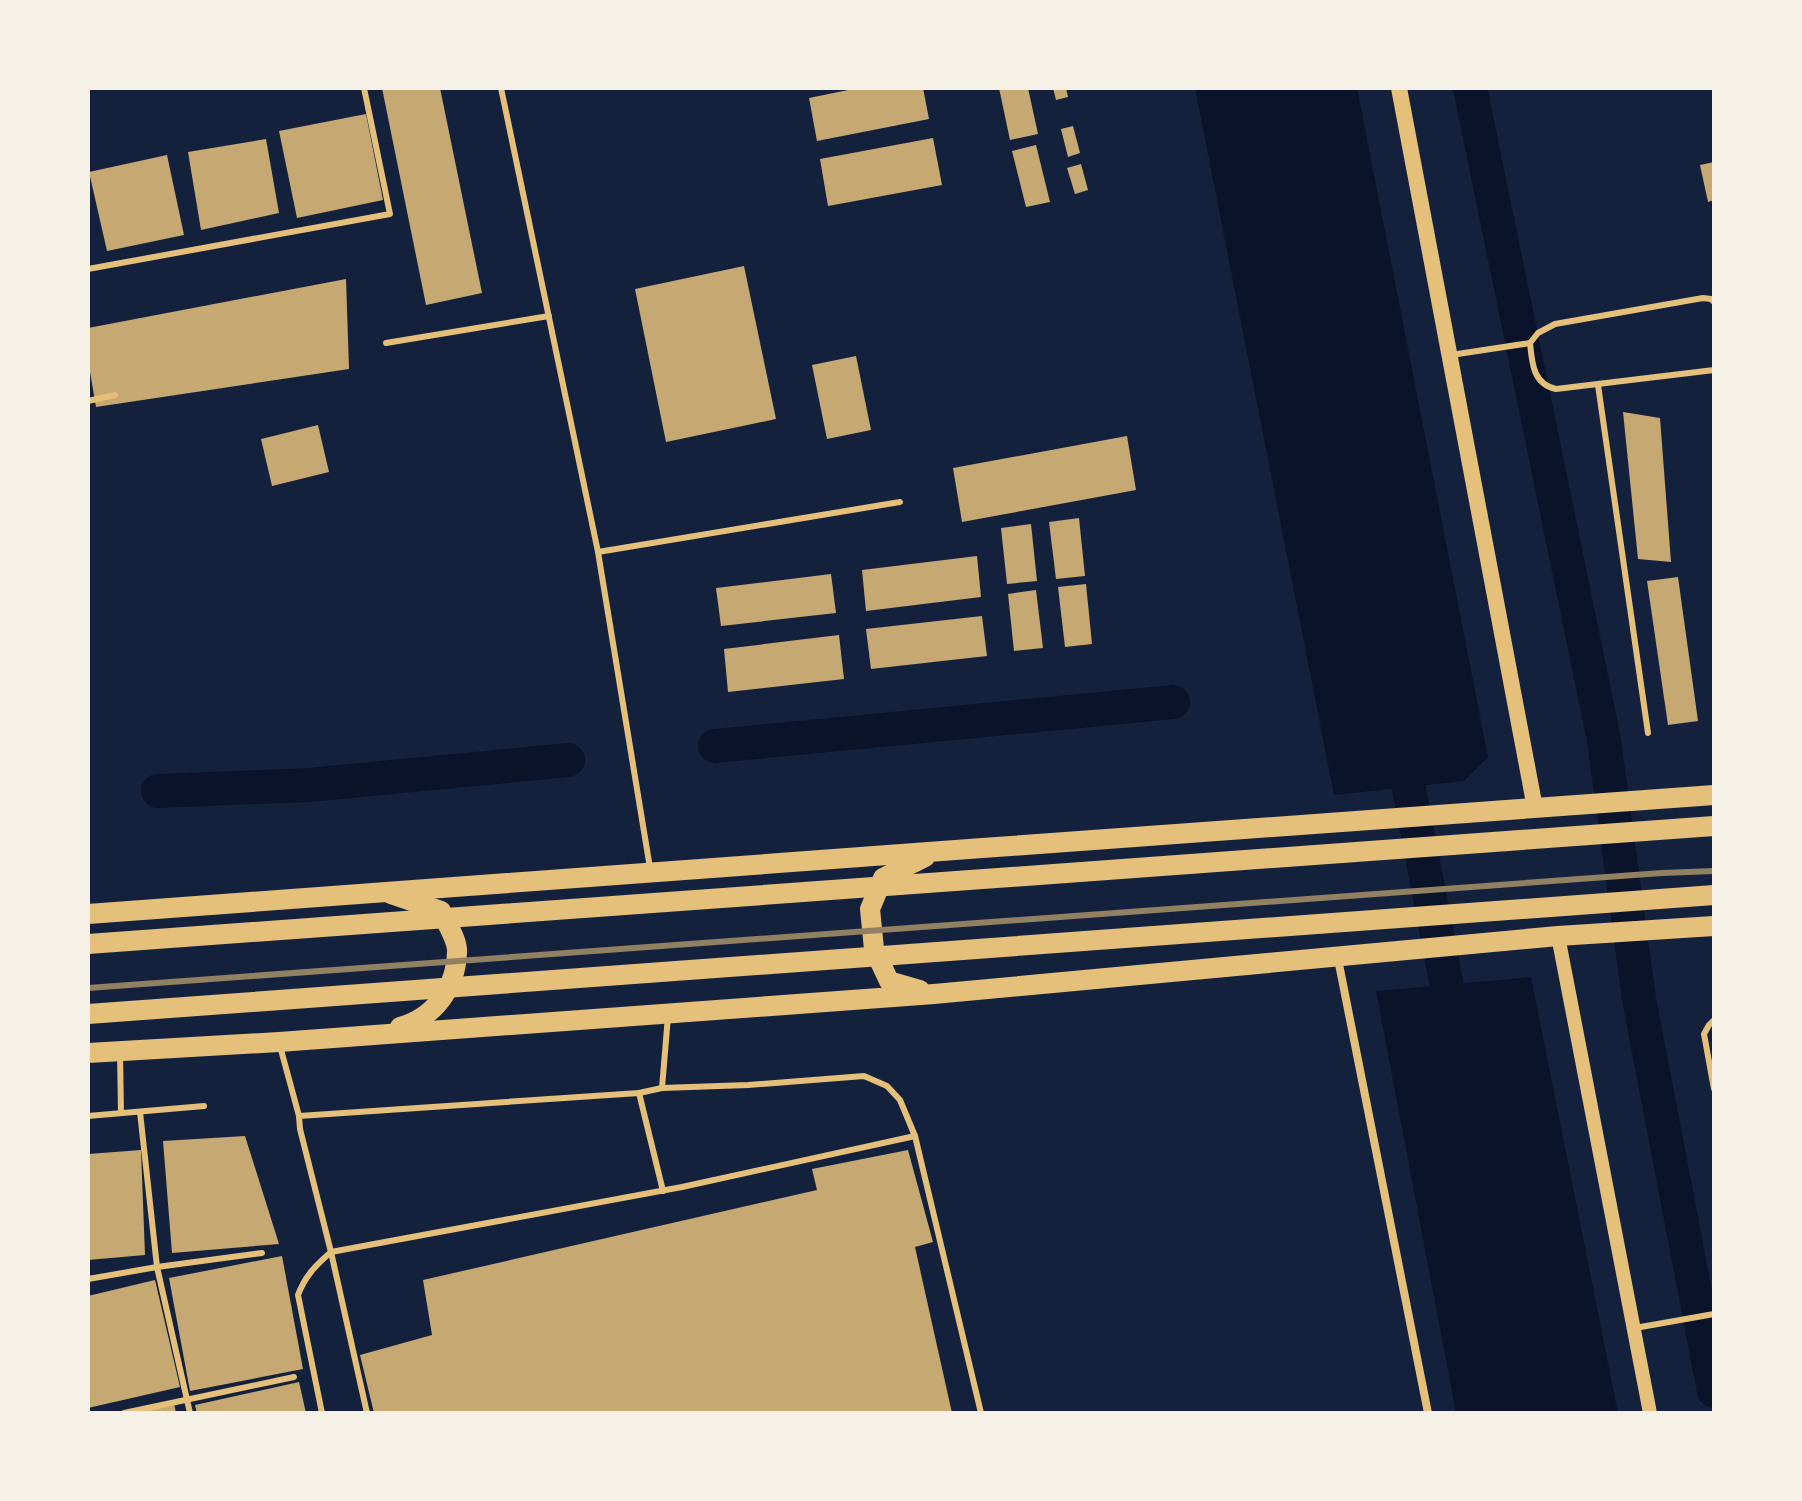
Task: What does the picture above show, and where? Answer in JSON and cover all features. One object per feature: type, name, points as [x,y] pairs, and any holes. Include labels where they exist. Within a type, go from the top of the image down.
[{"type":"main road","points":[[1399,88],[1458,354],[1535,808]]},
{"type":"main road","points":[[88,914],[379,890],[1714,795]]},
{"type":"main road","points":[[88,944],[1714,826]]},
{"type":"main road","points":[[934,994],[889,981],[874,949],[870,909],[883,878],[936,852]]},
{"type":"main road","points":[[367,1035],[415,1023],[437,1006],[451,982],[458,949],[441,911],[379,890]]},
{"type":"main road","points":[[88,1014],[1714,895]]},
{"type":"main road","points":[[88,1053],[934,994],[1558,936],[1714,926]]},
{"type":"street","points":[[1558,936],[1650,1413]]},
{"type":"street","points":[[1338,958],[1428,1413]]},
{"type":"lane","points":[[88,269],[390,214],[364,88]]},
{"type":"lane","points":[[501,88],[598,552],[651,872]]},
{"type":"lane","points":[[1458,354],[1530,343],[1538,333],[1555,324],[1713,298]]},
{"type":"lane","points":[[386,343],[549,316]]},
{"type":"lane","points":[[1530,343],[1537,377],[1546,387],[1556,389],[1714,370]]},
{"type":"lane","points":[[1598,385],[1648,733]]},
{"type":"lane","points":[[88,401],[115,395]]},
{"type":"lane","points":[[598,552],[900,502]]},
{"type":"lane","points":[[662,1088],[669,1013]]},
{"type":"lane","points":[[1714,1020],[1704,1034],[1714,1089]]},
{"type":"lane","points":[[279,1042],[367,1413]]},
{"type":"lane","points":[[120,1052],[121,1113]]},
{"type":"lane","points":[[299,1116],[864,1076],[887,1086],[900,1100],[915,1136],[981,1413]]},
{"type":"lane","points":[[639,1093],[663,1191]]},
{"type":"lane","points":[[88,1116],[204,1106]]},
{"type":"lane","points":[[140,1112],[157,1267],[190,1413]]},
{"type":"lane","points":[[322,1413],[298,1295],[313,1268],[331,1252],[663,1191],[915,1136]]},
{"type":"lane","points":[[88,1279],[262,1253]]},
{"type":"lane","points":[[1633,1329],[1714,1314]]},
{"type":"lane","points":[[124,1413],[294,1377]]},
{"type":"water","points":[[1195,88],[1357,88],[1488,757],[1464,781],[1334,795]]},
{"type":"water","points":[[1531,977],[1618,1413],[1456,1413],[1376,991]]},
{"type":"building","points":[[382,88],[440,88],[482,293],[426,305]]},
{"type":"building","points":[[858,88],[923,88],[929,119],[817,141],[809,98]]},
{"type":"building","points":[[999,88],[1028,88],[1038,134],[1010,140]]},
{"type":"building","points":[[1053,88],[1066,88],[1068,97],[1056,100]]},
{"type":"building","points":[[366,114],[383,200],[297,218],[279,131]]},
{"type":"building","points":[[1073,126],[1080,153],[1068,157],[1061,129]]},
{"type":"building","points":[[933,138],[942,185],[828,206],[820,159]]},
{"type":"building","points":[[266,139],[279,213],[201,230],[188,152]]},
{"type":"building","points":[[1036,145],[1050,202],[1026,207],[1012,151]]},
{"type":"building","points":[[167,155],[184,235],[107,251],[89,172]]},
{"type":"building","points":[[1714,162],[1714,200],[1708,202],[1700,165]]},
{"type":"building","points":[[1081,164],[1088,190],[1075,194],[1067,168]]},
{"type":"building","points":[[744,266],[776,419],[666,442],[635,289]]},
{"type":"building","points":[[346,279],[349,369],[96,407],[88,360],[88,328]]},
{"type":"building","points":[[856,356],[871,430],[827,439],[812,365]]},
{"type":"building","points":[[1623,412],[1660,418],[1671,562],[1638,559]]},
{"type":"building","points":[[318,425],[329,472],[272,486],[261,439]]},
{"type":"building","points":[[1127,436],[1136,490],[962,522],[953,468]]},
{"type":"building","points":[[1079,518],[1085,576],[1056,579],[1049,522]]},
{"type":"building","points":[[1031,524],[1037,581],[1007,584],[1001,528]]},
{"type":"building","points":[[977,556],[981,597],[866,611],[862,570]]},
{"type":"building","points":[[831,574],[836,613],[721,626],[716,588]]},
{"type":"building","points":[[1678,577],[1698,721],[1668,725],[1647,581]]},
{"type":"building","points":[[1086,584],[1092,644],[1065,647],[1058,587]]},
{"type":"building","points":[[1036,590],[1043,648],[1014,651],[1008,594]]},
{"type":"building","points":[[982,616],[987,656],[871,669],[866,629]]},
{"type":"building","points":[[839,635],[844,679],[728,692],[724,649]]},
{"type":"building","points":[[245,1136],[279,1244],[172,1253],[163,1141]]},
{"type":"building","points":[[141,1150],[145,1255],[88,1260],[88,1154]]},
{"type":"building","points":[[908,1150],[933,1242],[915,1247],[952,1413],[374,1413],[360,1355],[432,1335],[423,1280],[817,1190],[812,1169]]},
{"type":"building","points":[[282,1256],[303,1369],[190,1391],[169,1278]]},
{"type":"building","points":[[155,1280],[180,1387],[88,1408],[88,1296]]},
{"type":"building","points":[[299,1382],[306,1413],[197,1413],[195,1405]]},
{"type":"building","points":[[174,1403],[176,1413],[136,1413]]},
{"type":"waterway","points":[[1470,88],[1604,740],[1639,999],[1714,1391]]},
{"type":"waterway","points":[[715,746],[1173,702]]},
{"type":"waterway","points":[[1400,742],[1455,1028]]},
{"type":"waterway","points":[[158,791],[309,785],[568,760]]},
{"type":"railway","points":[[88,988],[1714,871]]}]
